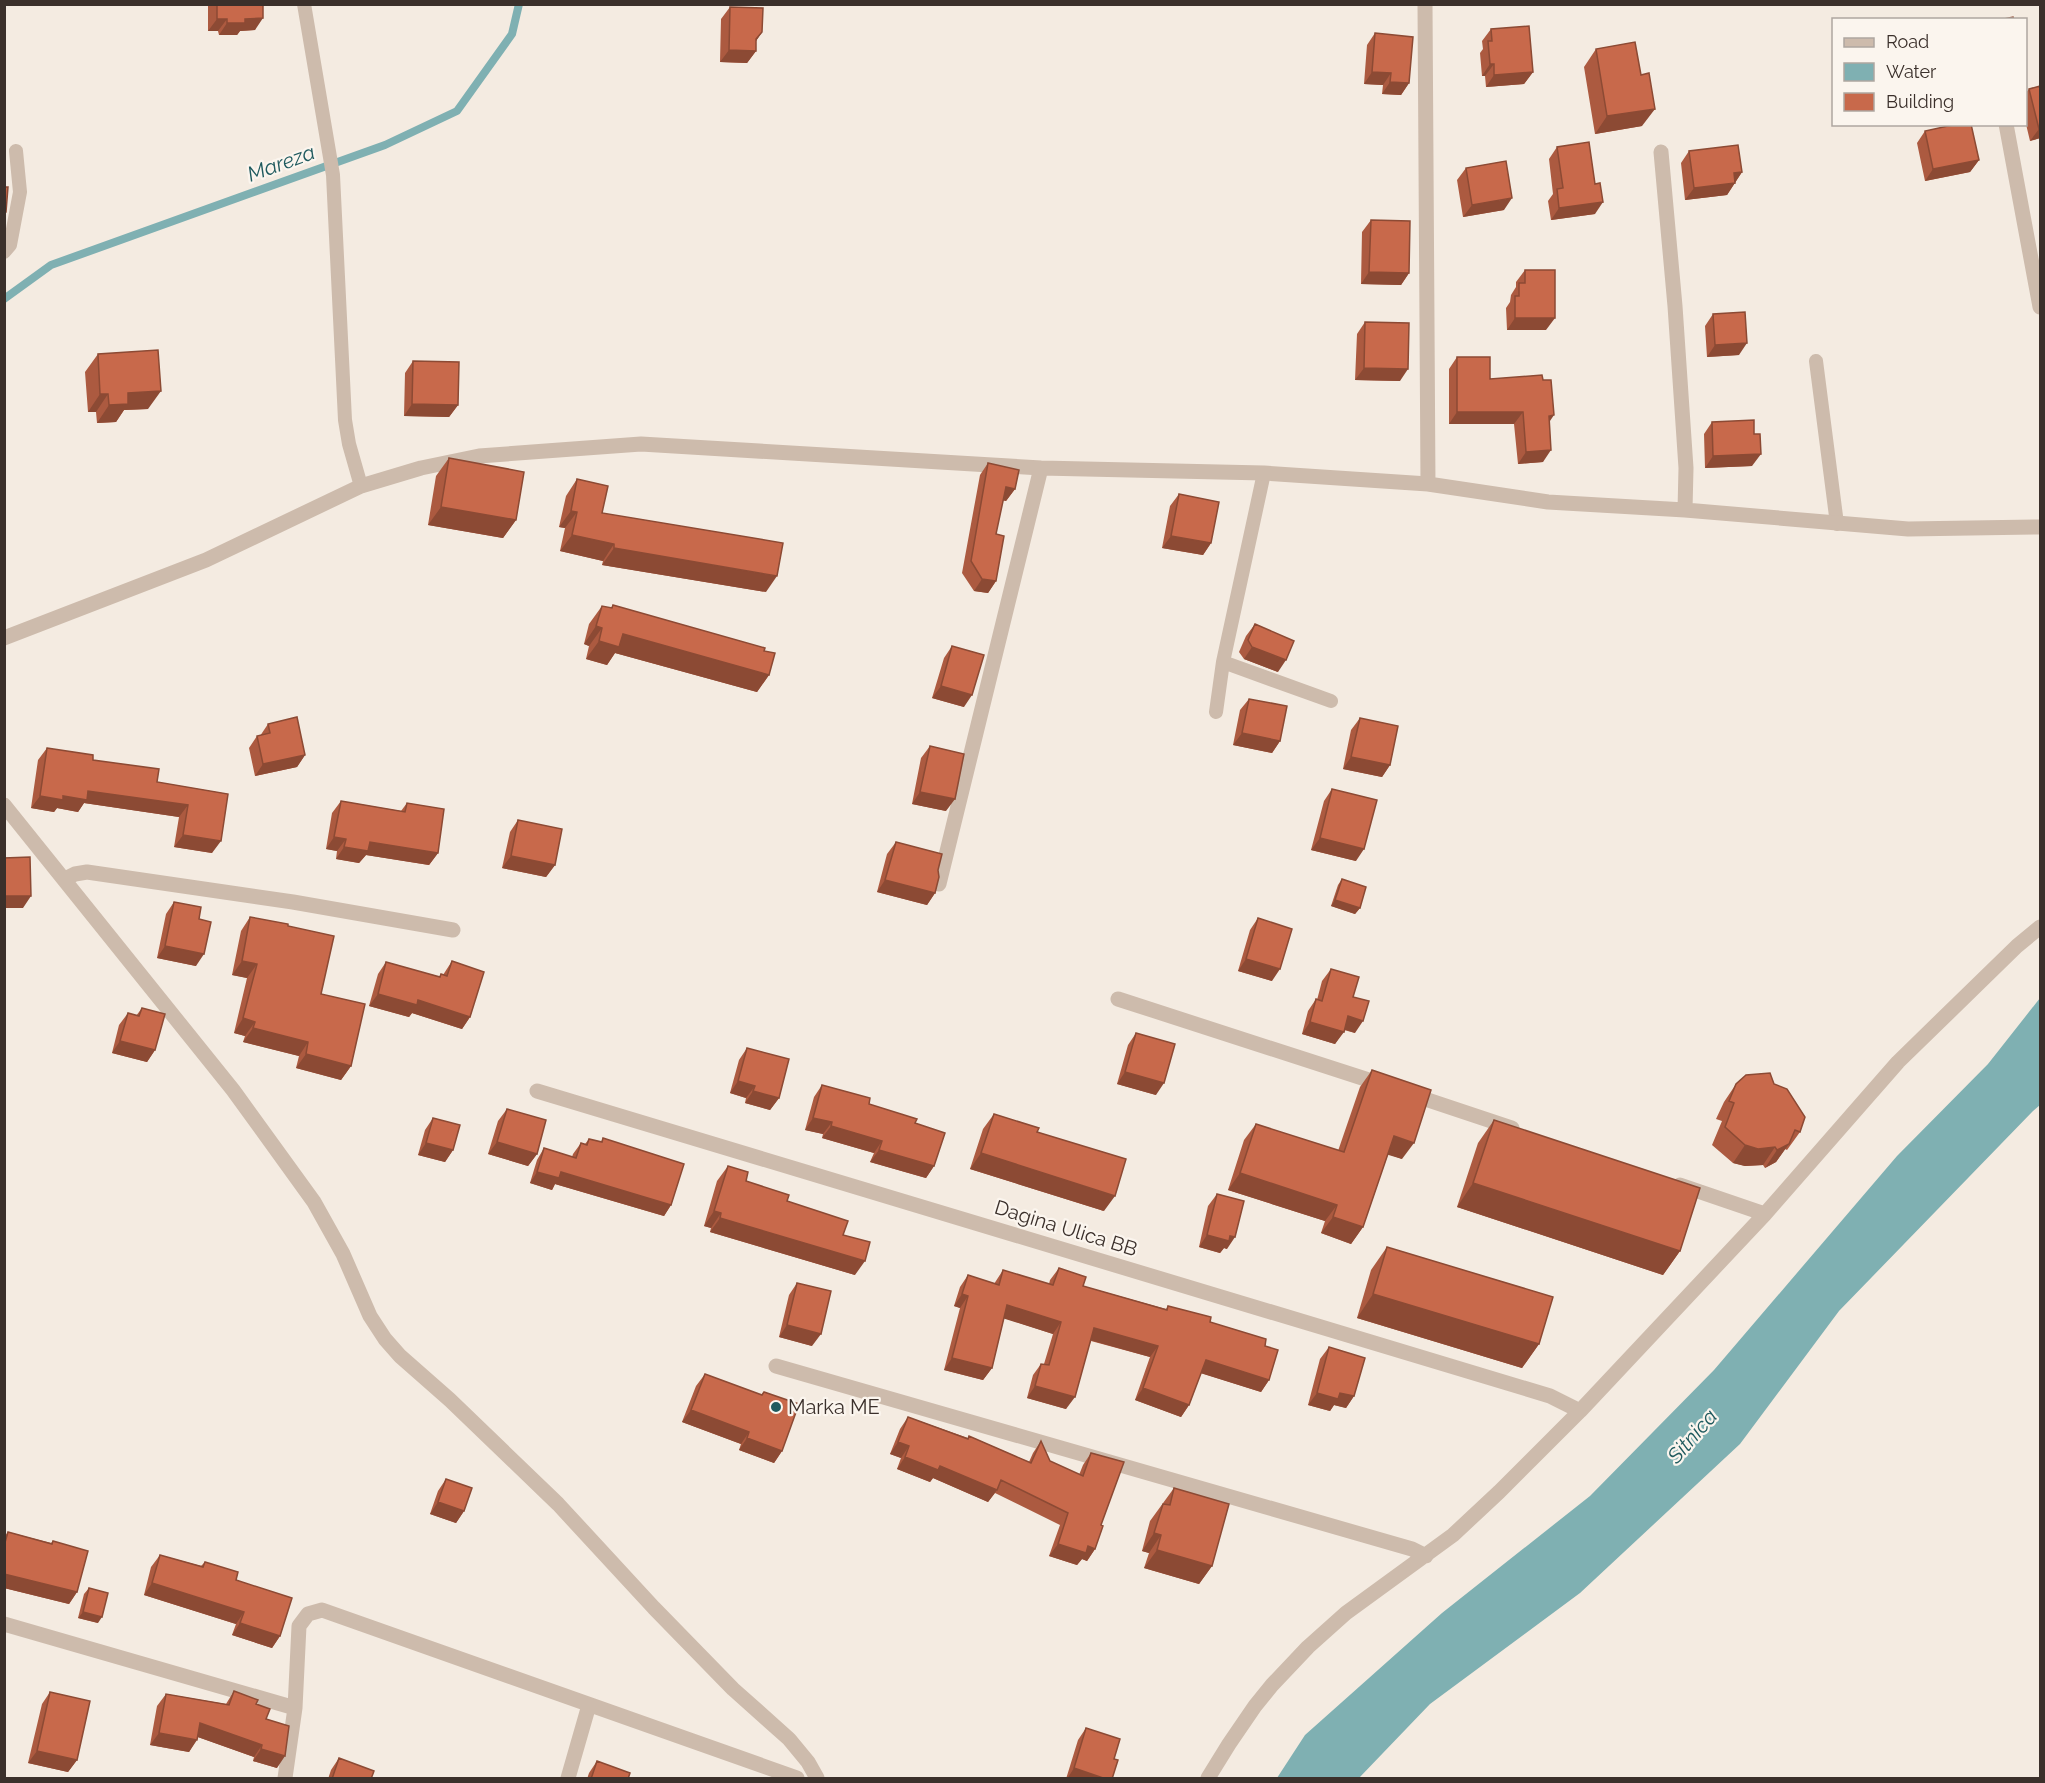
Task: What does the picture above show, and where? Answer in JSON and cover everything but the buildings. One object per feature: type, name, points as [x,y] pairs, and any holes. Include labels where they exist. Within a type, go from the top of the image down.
[{"type":"street","points":[[1425,4],[1428,484]]},
{"type":"street","points":[[2006,126],[2040,307]]},
{"type":"street","points":[[1661,152],[1676,306],[1686,468],[1685,510]]},
{"type":"street","points":[[4,638],[206,560],[361,486],[421,468],[479,456],[641,444],[1041,468],[1264,474],[1428,484],[1548,502],[1685,510],[1908,529],[2040,526]]},
{"type":"street","points":[[939,884],[1041,468]]},
{"type":"street","points":[[4,805],[233,1090],[314,1202],[343,1254],[370,1316],[385,1339],[400,1356],[450,1400],[558,1504],[733,1689],[789,1739],[808,1762],[817,1779]]},
{"type":"street","points":[[65,879],[87,872],[293,902],[453,930]]},
{"type":"street","points":[[1208,1779],[1255,1706],[1308,1647],[1346,1613],[1426,1556],[1475,1515],[1580,1411],[1765,1214],[1898,1062],[2017,946],[2040,927]]},
{"type":"street","points":[[1118,999],[1302,1057],[1528,1134]]},
{"type":"street","name":"Dagina Ulica BB","points":[[537,1091],[1550,1396],[1580,1411]]},
{"type":"street","points":[[1663,1179],[1765,1214]]},
{"type":"street","points":[[776,1366],[1412,1548],[1426,1556]]},
{"type":"street","points":[[285,1779],[295,1708],[299,1626],[308,1614],[322,1610],[797,1779]]},
{"type":"street","points":[[4,1624],[295,1708]]},
{"type":"street","points":[[568,1779],[589,1705]]},
{"type":"lane","points":[[304,4],[333,175],[345,420],[361,486]]},
{"type":"lane","points":[[4,252],[10,245],[20,192],[16,151]]},
{"type":"lane","points":[[1815,362],[1837,524]]},
{"type":"lane","points":[[1216,712],[1222,662],[1264,474]]},
{"type":"lane","points":[[1222,662],[1331,701]]},
{"type":"water","name":"Sitnica","points":[[2040,998],[2040,1105],[1839,1311],[1740,1444],[1580,1593],[1430,1704],[1359,1778],[1277,1778],[1305,1735],[1442,1613],[1590,1496],[1714,1370],[1897,1156],[1988,1064]]},
{"type":"waterway","name":"Mareza","points":[[4,299],[51,265],[385,145],[457,111],[512,34],[519,4]]},
{"type":"place","name":"Marka ME","points":[[776,1407]]}]
